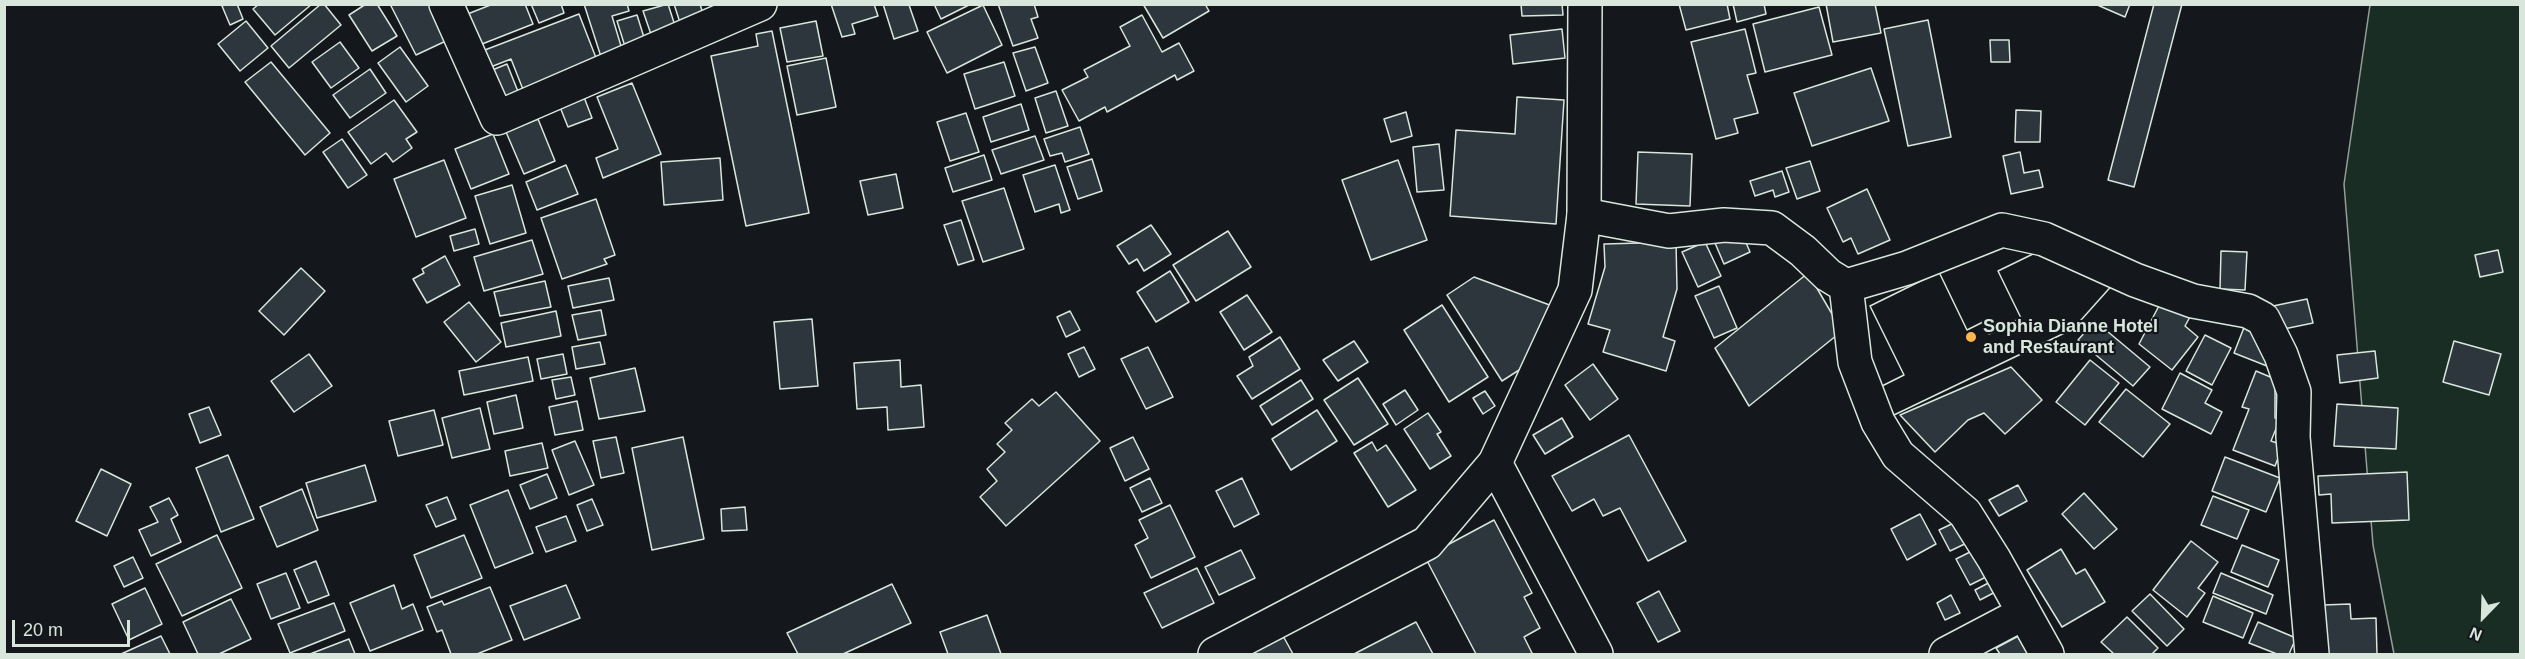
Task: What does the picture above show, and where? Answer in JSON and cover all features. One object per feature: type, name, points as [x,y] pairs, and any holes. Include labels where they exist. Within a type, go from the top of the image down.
[{"type":"street","points":[[446,4],[497,118],[760,4]]},
{"type":"street","points":[[1215,654],[1427,543],[1495,462],[1575,290],[1584,215],[1585,4]]},
{"type":"street","points":[[1584,215],[1669,231],[1724,225],[1772,228],[1803,251],[1828,275],[1846,286],[1907,268],[2002,230],[2044,239],[2135,280],[2193,302],[2248,310],[2263,318],[2281,355],[2294,392],[2293,437],[2312,654]]},
{"type":"street","points":[[1846,286],[1854,362],[1878,422],[1898,455],[1965,513],[1994,559],[2047,654]]},
{"type":"street","points":[[1495,462],[1596,654]]},
{"type":"street","points":[[1946,654],[2024,613]]},
{"type":"green space","points":[[2370,5],[2520,5],[2520,654],[2394,654],[2373,545],[2344,184]]},
{"type":"building","points":[[237,4],[243,19],[230,25],[222,6]]},
{"type":"building","points":[[259,4],[312,4],[275,35],[253,9]]},
{"type":"building","points":[[321,4],[324,4],[341,25],[289,68],[271,46]]},
{"type":"building","points":[[366,4],[377,4],[397,36],[372,51],[349,15]]},
{"type":"building","points":[[390,4],[431,4],[448,40],[416,55]]},
{"type":"building","points":[[493,4],[525,4],[533,24],[477,46],[465,15]]},
{"type":"building","points":[[531,4],[561,4],[564,13],[539,23]]},
{"type":"building","points":[[584,4],[627,4],[629,11],[612,16],[624,56],[603,63]]},
{"type":"building","points":[[668,4],[678,35],[654,43],[643,11]]},
{"type":"building","points":[[674,4],[700,4],[706,24],[683,32]]},
{"type":"building","points":[[831,4],[874,4],[878,16],[852,24],[855,34],[842,37]]},
{"type":"building","points":[[883,4],[912,4],[909,5],[918,31],[894,39]]},
{"type":"building","points":[[934,4],[971,4],[941,19]]},
{"type":"building","points":[[998,4],[1034,4],[1038,17],[1031,19],[1038,38],[1013,46]]},
{"type":"building","points":[[1143,4],[1205,4],[1209,11],[1163,38]]},
{"type":"building","points":[[1521,4],[1562,4],[1563,15],[1522,16]]},
{"type":"building","points":[[1679,4],[1727,4],[1730,19],[1686,30]]},
{"type":"building","points":[[1733,4],[1764,4],[1766,14],[1737,22]]},
{"type":"building","points":[[1826,4],[1875,4],[1881,33],[1833,42]]},
{"type":"building","points":[[2095,4],[2130,4],[2125,17]]},
{"type":"building","points":[[2154,4],[2182,4],[2134,187],[2108,180]]},
{"type":"building","points":[[983,5],[1002,45],[947,73],[927,32]]},
{"type":"building","points":[[1819,7],[1832,55],[1765,72],[1753,24]]},
{"type":"building","points":[[579,14],[598,63],[524,92],[511,59],[483,70],[477,53]]},
{"type":"building","points":[[637,15],[647,47],[627,53],[617,21]]},
{"type":"building","points":[[1142,15],[1162,52],[1179,43],[1194,71],[1177,80],[1175,75],[1107,112],[1105,107],[1079,121],[1062,90],[1088,77],[1084,70],[1130,46],[1120,27]]},
{"type":"building","points":[[1928,20],[1951,137],[1908,146],[1884,29]]},
{"type":"building","points":[[246,21],[268,48],[240,71],[218,44]]},
{"type":"building","points":[[816,21],[823,56],[787,62],[780,28]]},
{"type":"building","points":[[1562,29],[1565,58],[1513,64],[1510,35]]},
{"type":"building","points":[[1745,29],[1756,73],[1747,75],[1758,113],[1734,119],[1738,133],[1716,139],[1691,42]]},
{"type":"building","points":[[772,31],[809,213],[746,226],[711,56],[758,46],[756,34]]},
{"type":"building","points":[[1990,40],[2009,40],[2010,62],[1991,62]]},
{"type":"building","points":[[340,42],[359,68],[331,88],[312,62]]},
{"type":"building","points":[[400,47],[428,86],[406,102],[378,63]]},
{"type":"building","points":[[1035,47],[1048,83],[1026,91],[1013,53]]},
{"type":"building","points":[[826,58],[836,107],[797,115],[787,66]]},
{"type":"building","points":[[271,62],[330,133],[305,155],[245,82]]},
{"type":"building","points":[[1004,62],[1015,96],[975,109],[964,74]]},
{"type":"building","points":[[507,64],[519,94],[496,102],[485,73]]},
{"type":"building","points":[[1871,68],[1889,121],[1812,146],[1794,93]]},
{"type":"building","points":[[370,69],[386,93],[350,118],[333,95]]},
{"type":"building","points":[[632,83],[661,154],[603,178],[596,158],[618,149],[597,97]]},
{"type":"building","points":[[1056,91],[1068,126],[1046,133],[1035,98]]},
{"type":"building","points":[[584,97],[592,118],[568,127],[560,107]]},
{"type":"building","points":[[1517,97],[1564,100],[1556,224],[1450,216],[1456,130],[1515,134]]},
{"type":"building","points":[[394,100],[417,132],[406,139],[412,148],[393,162],[386,153],[371,164],[348,132]]},
{"type":"building","points":[[1021,104],[1029,130],[991,142],[983,117]]},
{"type":"building","points":[[2016,110],[2041,111],[2040,142],[2015,142]]},
{"type":"building","points":[[1406,112],[1412,136],[1391,142],[1384,119]]},
{"type":"building","points":[[966,113],[979,152],[950,161],[937,122]]},
{"type":"building","points":[[538,119],[555,161],[524,174],[506,132]]},
{"type":"building","points":[[1080,127],[1089,154],[1065,162],[1062,153],[1050,156],[1044,139]]},
{"type":"building","points":[[493,134],[509,174],[471,189],[455,149]]},
{"type":"building","points":[[1035,136],[1044,160],[1001,174],[992,150]]},
{"type":"building","points":[[342,139],[367,175],[348,188],[323,152]]},
{"type":"building","points":[[1439,144],[1444,190],[1417,192],[1413,147]]},
{"type":"building","points":[[1638,152],[1692,154],[1690,206],[1636,204]]},
{"type":"building","points":[[2020,152],[2024,173],[2039,170],[2043,187],[2011,194],[2003,156]]},
{"type":"building","points":[[984,155],[992,180],[953,192],[945,168]]},
{"type":"building","points":[[720,158],[723,200],[664,205],[661,162]]},
{"type":"building","points":[[1092,159],[1102,191],[1078,199],[1067,167]]},
{"type":"building","points":[[444,160],[466,218],[416,237],[394,179]]},
{"type":"building","points":[[1398,160],[1427,240],[1371,260],[1342,180]]},
{"type":"building","points":[[1810,161],[1820,191],[1797,199],[1786,168]]},
{"type":"building","points":[[566,165],[578,194],[537,210],[526,182]]},
{"type":"building","points":[[1055,165],[1070,210],[1061,213],[1059,204],[1035,212],[1023,175]]},
{"type":"building","points":[[1782,171],[1789,192],[1775,197],[1773,190],[1755,196],[1750,181]]},
{"type":"building","points":[[896,174],[903,208],[868,215],[860,181]]},
{"type":"building","points":[[512,185],[526,233],[490,244],[475,196]]},
{"type":"building","points":[[1004,188],[1024,249],[983,262],[962,201]]},
{"type":"building","points":[[1867,189],[1890,240],[1858,254],[1851,238],[1843,242],[1827,208]]},
{"type":"building","points":[[596,199],[615,255],[604,259],[607,264],[562,279],[541,218]]},
{"type":"building","points":[[961,220],[974,260],[958,265],[944,225]]},
{"type":"building","points":[[1151,225],[1171,254],[1144,271],[1137,259],[1129,264],[1117,246]]},
{"type":"building","points":[[475,229],[479,244],[454,251],[450,236]]},
{"type":"building","points":[[1228,231],[1251,267],[1196,301],[1173,265]]},
{"type":"building","points":[[1741,231],[1750,252],[1724,264],[1715,243]]},
{"type":"building","points":[[532,240],[543,274],[484,291],[474,257]]},
{"type":"building","points":[[1676,242],[1677,289],[1663,337],[1675,341],[1666,371],[1603,352],[1610,330],[1588,324],[1605,267],[1604,244]]},
{"type":"building","points":[[1705,242],[1721,276],[1698,287],[1682,252]]},
{"type":"building","points":[[2498,250],[2503,272],[2480,277],[2475,255]]},
{"type":"building","points":[[2221,251],[2247,252],[2245,290],[2220,289]]},
{"type":"building","name":"Sophia Dianne Hotel and Restaurant","points":[[2035,253],[2115,282],[2073,329],[1894,415],[1880,387],[1904,375],[1870,306],[1939,272],[1967,330],[1983,322],[1989,334],[2021,318],[1998,271]]},
{"type":"building","name":"Sophia Dianne Hotel and Restaurant","points":[[2035,253],[2115,282],[2073,329],[1894,415],[1880,387],[1904,375],[1870,306],[1939,272],[1967,330],[1983,322],[1989,334],[2021,318],[1998,271]]},
{"type":"building","points":[[445,256],[460,285],[427,303],[413,279],[424,273],[422,269]]},
{"type":"building","points":[[301,268],[325,291],[284,335],[259,311]]},
{"type":"building","points":[[1170,271],[1189,302],[1156,322],[1137,292]]},
{"type":"building","points":[[1808,273],[1842,331],[1749,406],[1715,348]]},
{"type":"building","points":[[1474,277],[1555,307],[1530,363],[1502,381],[1447,295]]},
{"type":"building","points":[[609,278],[614,300],[573,308],[568,286]]},
{"type":"building","points":[[545,281],[551,307],[500,316],[494,292]]},
{"type":"building","points":[[1719,286],[1737,328],[1714,338],[1695,296]]},
{"type":"building","points":[[1247,295],[1272,332],[1244,350],[1220,312]]},
{"type":"building","points":[[2307,299],[2313,323],[2279,330],[2273,306]]},
{"type":"building","points":[[2162,300],[2191,315],[2185,326],[2198,337],[2172,370],[2139,344]]},
{"type":"building","points":[[469,302],[501,342],[476,362],[444,322]]},
{"type":"building","points":[[1442,305],[1488,377],[1449,402],[1404,330]]},
{"type":"building","points":[[601,310],[606,335],[578,340],[572,315]]},
{"type":"building","points":[[556,311],[561,336],[506,347],[501,323]]},
{"type":"building","points":[[1070,311],[1080,330],[1066,337],[1057,317]]},
{"type":"building","points":[[812,319],[818,386],[780,389],[774,322]]},
{"type":"building","points":[[2095,321],[2150,367],[2133,386],[2078,340]]},
{"type":"building","points":[[2245,325],[2263,332],[2272,368],[2234,353]]},
{"type":"building","points":[[2205,335],[2231,348],[2212,385],[2186,371]]},
{"type":"building","points":[[1280,337],[1300,369],[1252,399],[1237,376],[1253,366],[1249,357]]},
{"type":"building","points":[[1354,341],[1368,362],[1338,381],[1323,360]]},
{"type":"building","points":[[2454,341],[2501,354],[2489,395],[2443,382]]},
{"type":"building","points":[[600,342],[605,364],[576,369],[572,347]]},
{"type":"building","points":[[1084,347],[1095,369],[1079,377],[1068,354]]},
{"type":"building","points":[[1148,347],[1173,397],[1146,409],[1121,359]]},
{"type":"building","points":[[2375,351],[2378,378],[2340,383],[2337,355]]},
{"type":"building","points":[[309,354],[332,386],[294,412],[271,381]]},
{"type":"building","points":[[563,354],[567,374],[541,379],[537,359]]},
{"type":"building","points":[[528,357],[533,381],[464,395],[459,371]]},
{"type":"building","points":[[900,360],[901,387],[921,385],[924,427],[888,430],[887,407],[857,409],[854,363]]},
{"type":"building","points":[[2090,360],[2119,383],[2085,425],[2056,402]]},
{"type":"building","points":[[1593,364],[1618,399],[1590,420],[1565,385]]},
{"type":"building","points":[[2011,367],[2042,400],[2005,434],[1984,413],[1968,420],[1935,452],[1900,415]]},
{"type":"building","points":[[635,368],[645,411],[599,419],[590,378]]},
{"type":"building","points":[[2256,371],[2275,379],[2275,418],[2280,419],[2271,441],[2283,445],[2275,466],[2233,450],[2249,409],[2242,407]]},
{"type":"building","points":[[2180,373],[2212,390],[2205,403],[2222,412],[2211,434],[2162,409]]},
{"type":"building","points":[[571,377],[575,395],[556,399],[552,380]]},
{"type":"building","points":[[1358,378],[1388,424],[1354,445],[1324,400]]},
{"type":"building","points":[[1301,380],[1313,399],[1272,425],[1260,406]]},
{"type":"building","points":[[2126,389],[2170,424],[2143,457],[2099,422]]},
{"type":"building","points":[[1405,390],[1418,410],[1396,425],[1383,404]]},
{"type":"building","points":[[1485,391],[1495,406],[1483,414],[1473,398]]},
{"type":"building","points":[[1056,392],[1100,441],[1006,526],[980,497],[997,481],[987,469],[1005,452],[997,444],[1012,430],[1005,423],[1032,399],[1039,406]]},
{"type":"building","points":[[516,395],[523,428],[494,434],[487,402]]},
{"type":"building","points":[[577,401],[583,430],[555,435],[549,407]]},
{"type":"building","points":[[2337,404],[2398,408],[2396,449],[2334,446]]},
{"type":"building","points":[[209,407],[221,435],[200,443],[189,414]]},
{"type":"building","points":[[480,408],[490,449],[452,458],[442,418]]},
{"type":"building","points":[[434,410],[443,445],[398,456],[389,421]]},
{"type":"building","points":[[1317,410],[1337,441],[1291,470],[1272,439]]},
{"type":"building","points":[[1428,413],[1441,432],[1437,434],[1451,456],[1430,469],[1404,429]]},
{"type":"building","points":[[1562,418],[1573,437],[1545,454],[1533,435]]},
{"type":"building","points":[[1629,435],[1686,541],[1648,561],[1620,508],[1603,516],[1594,499],[1572,511],[1552,476]]},
{"type":"building","points":[[616,437],[624,473],[601,478],[593,441]]},
{"type":"building","points":[[683,437],[704,539],[652,550],[632,448]]},
{"type":"building","points":[[1133,437],[1149,469],[1125,481],[1110,448]]},
{"type":"building","points":[[575,441],[594,485],[569,495],[552,450]]},
{"type":"building","points":[[1372,442],[1377,451],[1386,445],[1416,490],[1388,507],[1354,453]]},
{"type":"building","points":[[542,443],[548,468],[510,476],[505,451]]},
{"type":"building","points":[[228,455],[254,519],[221,532],[196,468]]},
{"type":"building","points":[[2225,457],[2280,478],[2266,512],[2212,491]]},
{"type":"building","points":[[365,465],[376,501],[317,518],[306,483]]},
{"type":"building","points":[[101,469],[131,484],[107,536],[76,521]]},
{"type":"building","points":[[2407,472],[2409,520],[2332,523],[2331,494],[2319,495],[2318,476]]},
{"type":"building","points":[[547,474],[557,498],[530,509],[520,485]]},
{"type":"building","points":[[1150,478],[1162,503],[1142,512],[1130,488]]},
{"type":"building","points":[[1242,478],[1259,514],[1234,527],[1216,491]]},
{"type":"building","points":[[2018,485],[2027,501],[1999,516],[1989,500]]},
{"type":"building","points":[[302,489],[318,530],[277,547],[260,507]]},
{"type":"building","points":[[508,490],[533,553],[495,568],[470,505]]},
{"type":"building","points":[[2084,493],[2117,529],[2094,549],[2062,514]]},
{"type":"building","points":[[2213,496],[2249,510],[2237,539],[2201,525]]},
{"type":"building","points":[[447,497],[456,519],[436,527],[426,505]]},
{"type":"building","points":[[169,498],[178,515],[171,519],[181,542],[151,556],[139,530],[158,522],[150,507]]},
{"type":"building","points":[[592,499],[603,525],[587,531],[577,505]]},
{"type":"building","points":[[1170,505],[1195,557],[1151,578],[1135,545],[1148,538],[1139,520]]},
{"type":"building","points":[[745,507],[747,530],[722,531],[721,509]]},
{"type":"building","points":[[1920,514],[1936,544],[1907,560],[1891,529]]},
{"type":"building","points":[[566,516],[576,541],[546,552],[536,527]]},
{"type":"building","points":[[1494,520],[1532,593],[1524,597],[1540,628],[1524,637],[1532,653],[1530,654],[1476,654],[1425,557]]},
{"type":"building","points":[[1960,520],[1971,541],[1950,551],[1939,530]]},
{"type":"building","points":[[217,535],[242,588],[182,616],[156,564]]},
{"type":"building","points":[[464,535],[482,578],[431,598],[414,555]]},
{"type":"building","points":[[2191,541],[2218,562],[2198,588],[2205,593],[2187,617],[2153,590]]},
{"type":"building","points":[[2242,545],[2279,560],[2268,587],[2231,572]]},
{"type":"building","points":[[1976,549],[1990,575],[1970,585],[1956,559]]},
{"type":"building","points":[[2061,549],[2076,574],[2085,569],[2105,602],[2062,627],[2027,570]]},
{"type":"building","points":[[1241,550],[1255,578],[1219,595],[1205,567]]},
{"type":"building","points":[[133,557],[143,578],[124,587],[114,566]]},
{"type":"building","points":[[316,561],[329,595],[308,603],[294,570]]},
{"type":"building","points":[[1197,568],[1214,603],[1162,628],[1144,593]]},
{"type":"building","points":[[286,573],[300,608],[271,619],[257,584]]},
{"type":"building","points":[[2221,573],[2273,595],[2266,614],[2213,593]]},
{"type":"building","points":[[1996,579],[2001,589],[1980,600],[1975,590]]},
{"type":"building","points":[[892,584],[911,623],[843,654],[798,654],[787,633]]},
{"type":"building","points":[[394,585],[402,609],[413,604],[423,630],[370,651],[350,603]]},
{"type":"building","points":[[566,585],[580,618],[524,640],[510,606]]},
{"type":"building","points":[[490,587],[512,640],[477,654],[451,654],[442,630],[437,632],[427,607],[442,601],[444,605]]},
{"type":"building","points":[[145,588],[162,624],[129,640],[112,604]]},
{"type":"building","points":[[1659,591],[1680,631],[1658,642],[1637,603]]},
{"type":"building","points":[[2150,594],[2184,629],[2167,646],[2132,611]]},
{"type":"building","points":[[1951,595],[1960,613],[1945,620],[1937,603]]},
{"type":"building","points":[[2213,596],[2253,613],[2243,638],[2203,622]]},
{"type":"building","points":[[231,599],[251,639],[219,654],[198,654],[183,622]]},
{"type":"building","points":[[334,603],[345,631],[290,653],[278,624]]},
{"type":"building","points":[[2350,604],[2351,619],[2376,618],[2377,654],[2325,654],[2323,605]]},
{"type":"building","points":[[987,615],[1001,654],[948,654],[940,632]]},
{"type":"building","points":[[2127,617],[2158,648],[2152,654],[2114,654],[2101,642]]},
{"type":"building","points":[[1416,622],[1433,654],[1354,654]]},
{"type":"building","points":[[2258,622],[2296,638],[2289,654],[2277,654],[2249,643]]},
{"type":"building","points":[[2024,633],[2035,654],[2000,654],[1996,648]]},
{"type":"building","points":[[1282,634],[1293,654],[1255,654],[1253,650]]},
{"type":"building","points":[[161,636],[170,654],[121,654]]},
{"type":"building","points":[[349,639],[355,654],[310,654]]},
{"type":"place","name":"Sophia Dianne Hotel and Restaurant","points":[[1971,337]]}]
